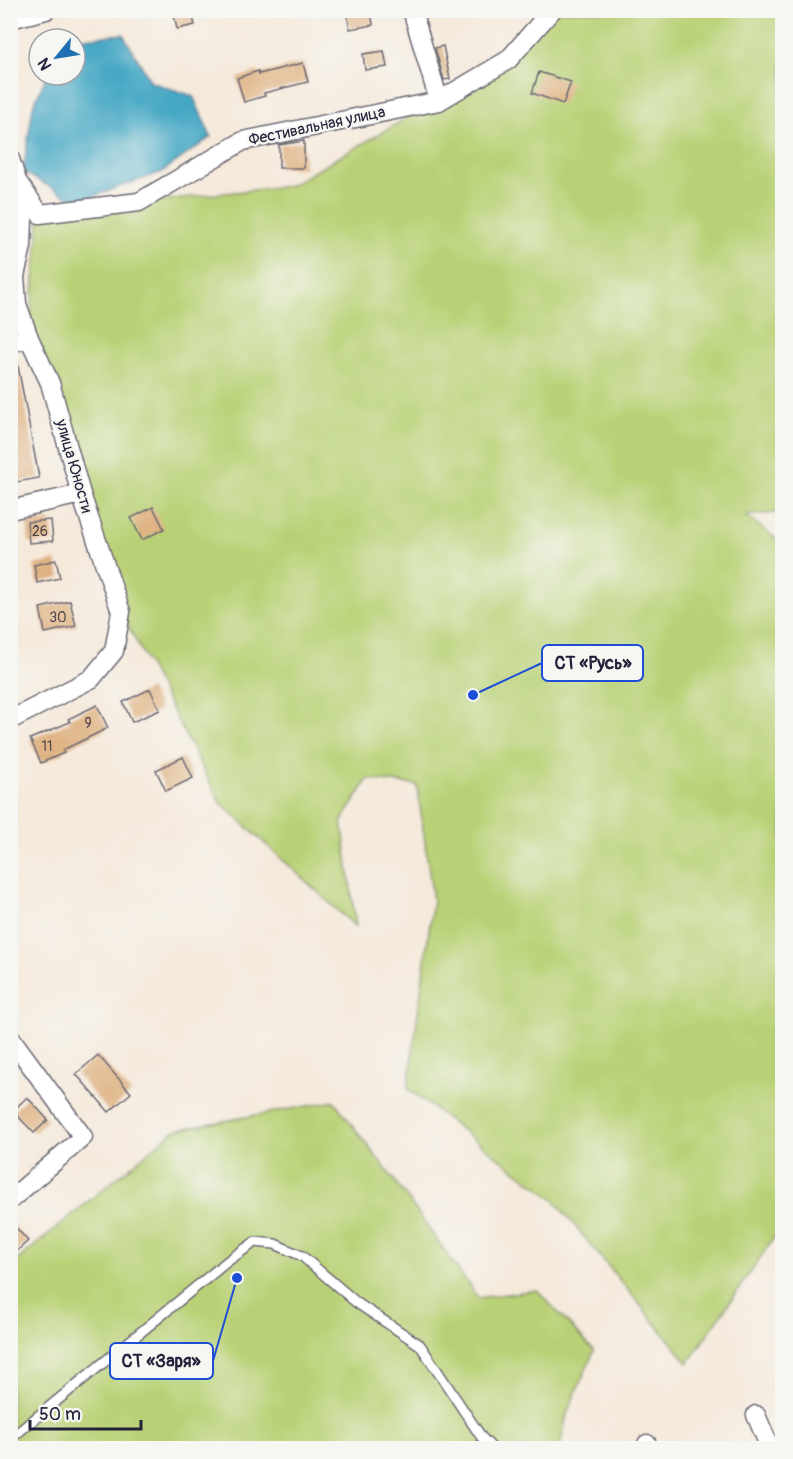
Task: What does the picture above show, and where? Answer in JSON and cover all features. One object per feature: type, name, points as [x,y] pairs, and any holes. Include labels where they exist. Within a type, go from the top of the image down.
[{"type":"street","points":[[10,19],[46,10]]},
{"type":"street","points":[[412,10],[439,101]]},
{"type":"street","name":"Фестивальная улица","points":[[14,182],[40,214],[139,202],[243,141],[439,101],[508,60],[552,10]]},
{"type":"street","name":"улица Юности","points":[[10,159],[23,220],[22,246],[15,276],[17,304],[29,338],[50,383],[81,494],[121,612],[114,651],[91,679],[10,720]]},
{"type":"street","points":[[10,343],[29,338]]},
{"type":"street","points":[[10,510],[81,494]]},
{"type":"street","points":[[10,1037],[83,1137],[10,1200]]},
{"type":"street","points":[[756,1415],[770,1449]]},
{"type":"lane","points":[[10,1438],[255,1242],[275,1244],[302,1256],[357,1303],[420,1345],[482,1438],[492,1449]]},
{"type":"lane","points":[[402,1449],[409,1449]]},
{"type":"green space","points":[[552,11],[782,11],[782,512],[746,516],[782,543],[782,1226],[688,1363],[553,1199],[408,1089],[433,900],[417,785],[368,779],[342,821],[356,927],[220,802],[121,612],[29,338],[40,214],[289,186],[508,60]]},
{"type":"green space","points":[[334,1101],[403,1192],[478,1298],[537,1290],[594,1351],[567,1413],[560,1448],[11,1448],[10,1266],[175,1130]]},
{"type":"water","points":[[123,34],[151,82],[193,96],[211,137],[162,172],[77,202],[23,172],[33,106],[42,87],[87,87],[87,38]]},
{"type":"building","points":[[173,10],[191,10],[195,25],[177,29]]},
{"type":"building","points":[[346,10],[371,10],[373,25],[350,29]]},
{"type":"building","points":[[443,46],[450,79],[444,80],[435,48]]},
{"type":"building","points":[[384,51],[387,67],[365,70],[363,54]]},
{"type":"building","points":[[303,63],[308,82],[264,93],[265,96],[244,102],[237,78],[258,71],[259,74]]},
{"type":"building","points":[[539,72],[571,82],[563,104],[532,93]]},
{"type":"building","points":[[304,141],[304,168],[279,168],[279,145]]},
{"type":"building","points":[[16,355],[39,478],[17,482],[10,444],[10,356]]},
{"type":"building","points":[[153,507],[164,529],[142,540],[131,518]]},
{"type":"building","points":[[51,520],[53,541],[29,543],[27,522]]},
{"type":"building","points":[[56,560],[60,578],[37,583],[34,565]]},
{"type":"building","points":[[70,601],[76,626],[45,633],[40,608]]},
{"type":"building","points":[[150,689],[160,710],[132,722],[123,702]]},
{"type":"building","points":[[97,705],[108,728],[41,763],[30,739],[70,722],[68,719]]},
{"type":"building","points":[[183,757],[193,778],[166,791],[156,770]]},
{"type":"building","points":[[98,1055],[131,1093],[109,1112],[76,1074]]},
{"type":"building","points":[[27,1097],[48,1120],[34,1133],[13,1111]]},
{"type":"building","points":[[10,1221],[28,1241],[10,1257]]},
{"type":"place","name":"СТ «Русь»","points":[[473,695]]},
{"type":"place","name":"СТ «Заря»","points":[[237,1278]]}]
